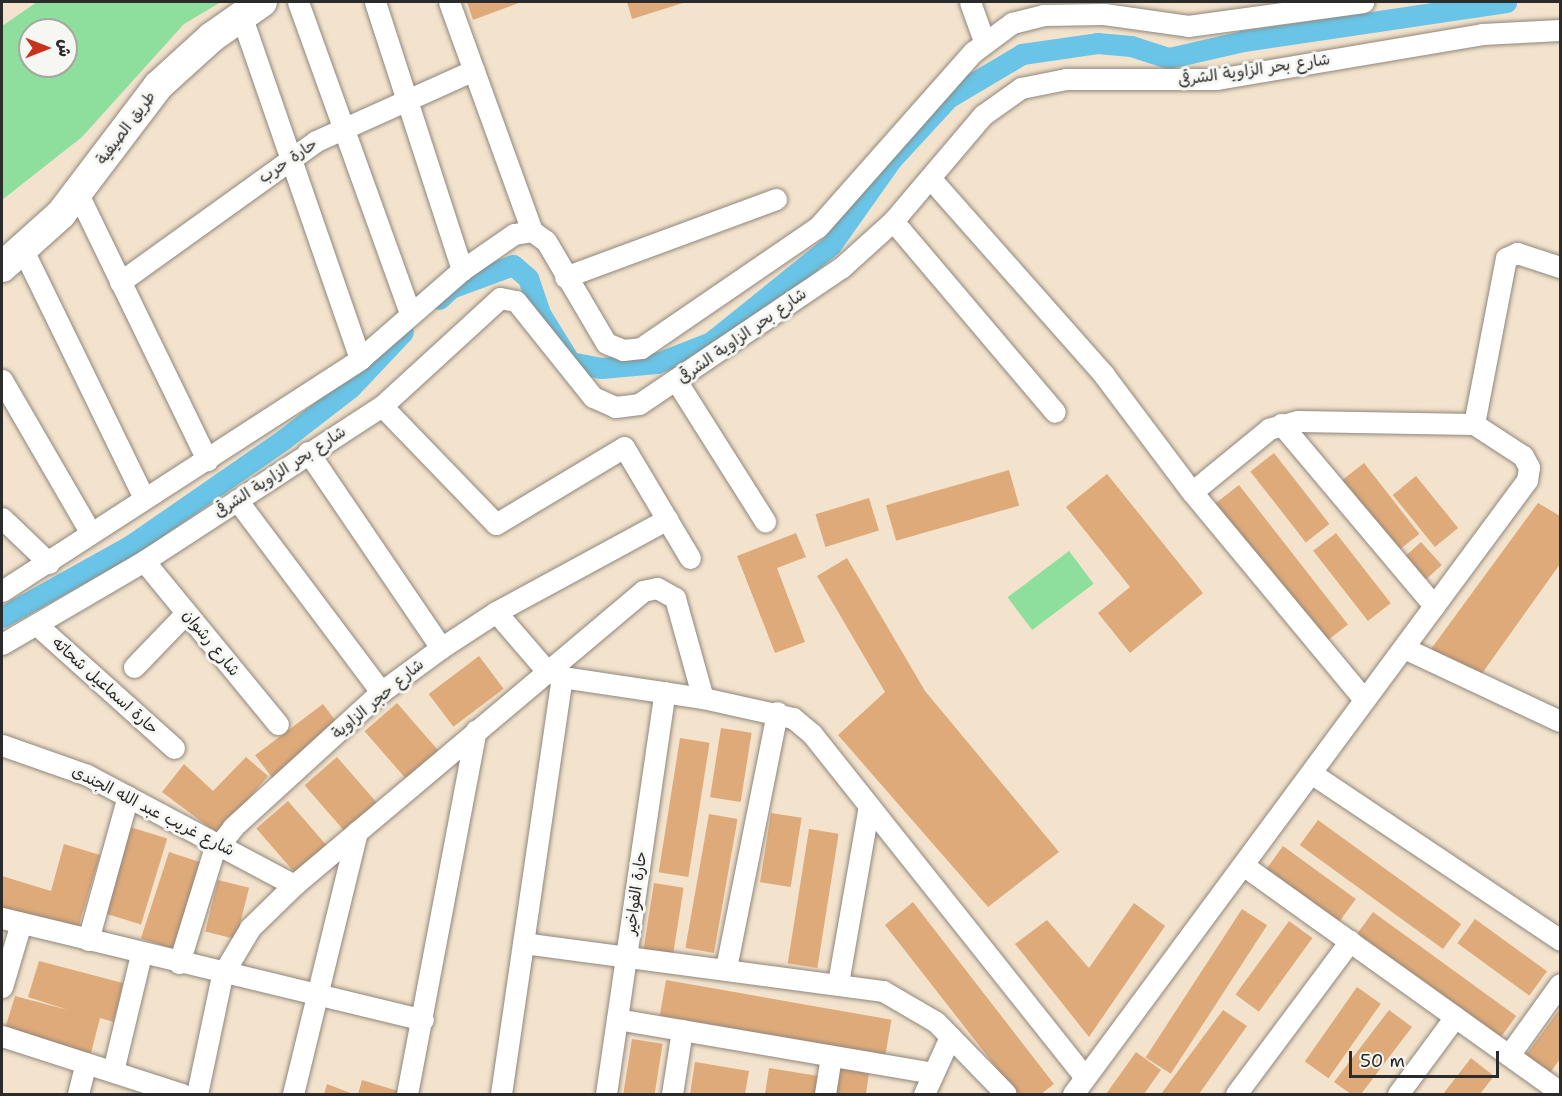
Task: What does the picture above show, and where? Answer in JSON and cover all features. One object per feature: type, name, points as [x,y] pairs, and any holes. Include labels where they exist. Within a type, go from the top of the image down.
[{"type":"street","points":[[298,2],[410,313]]},
{"type":"street","points":[[375,2],[462,270]]},
{"type":"street","points":[[449,2],[532,231],[546,241],[606,343],[623,350],[641,348],[818,228],[984,41],[1012,23],[1044,15],[1104,14],[1188,26],[1363,2]]},
{"type":"street","points":[[970,2],[984,41]]},
{"type":"street","points":[[252,8],[290,157],[360,359]]},
{"type":"street","name":"طريق الصيفية","points":[[13,260],[78,194],[158,86],[252,8]]},
{"type":"street","name":"شارع بحر الزاوية الشرقى","points":[[2,644],[144,561],[308,452],[382,406],[495,300],[506,297],[516,301],[584,389],[603,404],[639,404],[677,382],[841,268],[893,221],[994,104],[1035,83],[1187,82],[1482,34],[1560,30]]},
{"type":"street","name":"حارة حرب","points":[[120,282],[290,157],[343,127],[474,70]]},
{"type":"street","points":[[930,178],[1104,375],[1192,492],[1363,698]]},
{"type":"street","points":[[78,194],[207,460]]},
{"type":"street","points":[[566,277],[776,200]]},
{"type":"street","points":[[893,221],[1055,412]]},
{"type":"street","points":[[6,581],[48,563],[90,532],[207,460],[360,359],[462,270],[514,234],[532,231]]},
{"type":"street","points":[[1474,424],[1506,258],[1517,254],[1560,267]]},
{"type":"street","points":[[13,260],[144,498]]},
{"type":"street","points":[[2,380],[90,532]]},
{"type":"street","points":[[677,382],[765,521]]},
{"type":"street","points":[[382,406],[490,523],[501,523],[624,447],[690,558]]},
{"type":"street","points":[[1073,1095],[1311,773],[1363,698],[1404,648],[1527,480],[1523,456],[1474,424],[1281,424],[1192,492]]},
{"type":"street","points":[[1281,424],[1434,606]]},
{"type":"street","points":[[308,452],[441,648]]},
{"type":"street","points":[[237,500],[381,692]]},
{"type":"street","points":[[2,518],[48,563]]},
{"type":"street","name":"شارع حجر الزاوية","points":[[179,963],[218,843],[381,692],[441,648],[496,612],[667,519]]},
{"type":"street","name":"شارع رشوان","points":[[144,561],[278,724]]},
{"type":"street","points":[[197,1095],[222,975],[250,928],[294,885],[476,730],[554,674],[644,591],[657,588],[675,598],[703,698]]},
{"type":"street","points":[[496,612],[554,674],[777,711],[812,734],[1085,1077]]},
{"type":"street","points":[[134,667],[186,613]]},
{"type":"street","name":"حارة اسماعيل شحاته","points":[[36,625],[174,748]]},
{"type":"street","points":[[1404,648],[1560,721]]},
{"type":"street","points":[[501,1095],[523,943],[554,674]]},
{"type":"street","name":"حارة الفواخير","points":[[606,1095],[665,692]]},
{"type":"street","points":[[726,968],[777,711]]},
{"type":"street","points":[[407,1095],[476,730]]},
{"type":"street","name":"شارع غريب عبد الله الجندى","points":[[4,740],[128,796],[294,885]]},
{"type":"street","points":[[1311,773],[1560,940]]},
{"type":"street","points":[[88,940],[128,796]]},
{"type":"street","points":[[838,983],[869,806]]},
{"type":"street","points":[[293,1095],[357,832]]},
{"type":"street","points":[[1243,865],[1509,1055],[1555,1091]]},
{"type":"street","points":[[2,987],[11,921],[222,975],[423,1020]]},
{"type":"street","points":[[1236,1095],[1350,941]]},
{"type":"street","points":[[523,943],[838,983],[902,999],[950,1037],[1006,1095]]},
{"type":"street","points":[[113,1071],[141,954]]},
{"type":"street","points":[[1509,1055],[1560,984]]},
{"type":"street","points":[[1398,1095],[1455,1017]]},
{"type":"street","points":[[617,1019],[932,1074]]},
{"type":"street","points":[[672,1095],[682,1030]]},
{"type":"street","points":[[924,1095],[950,1037]]},
{"type":"street","points":[[2,1038],[113,1071],[182,1095]]},
{"type":"street","points":[[825,1095],[831,1056]]},
{"type":"street","points":[[78,1095],[87,1063]]},
{"type":"green space","points":[[37,2],[221,2],[184,24],[82,137],[2,200],[2,26]]},
{"type":"green space","points":[[1069,551],[1094,584],[1032,630],[1008,597]]},
{"type":"building","points":[[467,2],[521,2],[473,20]]},
{"type":"building","points":[[627,2],[686,2],[632,19]]},
{"type":"building","points":[[1274,453],[1329,524],[1306,542],[1250,471]]},
{"type":"building","points":[[1364,463],[1419,534],[1396,552],[1340,481]]},
{"type":"building","points":[[1009,470],[1019,506],[896,541],[886,505]]},
{"type":"building","points":[[1107,474],[1203,593],[1130,653],[1098,613],[1130,587],[1066,507]]},
{"type":"building","points":[[1416,476],[1458,528],[1435,547],[1393,495]]},
{"type":"building","points":[[1239,485],[1348,624],[1324,644],[1215,504]]},
{"type":"building","points":[[869,498],[879,531],[825,547],[815,514]]},
{"type":"building","points":[[1538,503],[1560,516],[1560,564],[1478,679],[1431,649]]},
{"type":"building","points":[[796,533],[806,557],[777,568],[805,642],[775,653],[737,556]]},
{"type":"building","points":[[1336,533],[1391,603],[1368,621],[1313,551]]},
{"type":"building","points":[[1421,542],[1442,565],[1422,582],[1402,559]]},
{"type":"building","points":[[847,558],[925,691],[1059,852],[988,907],[838,735],[885,692],[817,576]]},
{"type":"building","points":[[479,656],[504,689],[453,727],[429,694]]},
{"type":"building","points":[[397,703],[440,752],[407,780],[365,731]]},
{"type":"building","points":[[323,704],[341,728],[273,779],[255,755]]},
{"type":"building","points":[[721,728],[752,733],[741,802],[710,797]]},
{"type":"building","points":[[680,738],[710,743],[688,877],[659,872]]},
{"type":"building","points":[[246,757],[268,776],[218,834],[162,792],[184,764],[213,791]]},
{"type":"building","points":[[337,757],[380,806],[347,834],[305,785]]},
{"type":"building","points":[[288,801],[331,850],[299,878],[256,829]]},
{"type":"building","points":[[771,813],[802,818],[791,887],[760,882]]},
{"type":"building","points":[[709,814],[738,819],[714,953],[685,948]]},
{"type":"building","points":[[1318,820],[1461,924],[1443,949],[1300,845]]},
{"type":"building","points":[[130,827],[167,838],[141,924],[104,913]]},
{"type":"building","points":[[809,829],[839,834],[817,968],[788,963]]},
{"type":"building","points":[[64,844],[100,855],[77,931],[2,908],[2,876],[51,891]]},
{"type":"building","points":[[1283,846],[1356,899],[1338,923],[1265,870]]},
{"type":"building","points":[[169,852],[205,864],[177,950],[141,939]]},
{"type":"building","points":[[218,880],[249,888],[236,939],[205,931]]},
{"type":"building","points":[[654,883],[684,888],[673,957],[643,952]]},
{"type":"building","points":[[913,902],[1054,1084],[1041,1094],[1017,1094],[885,925]]},
{"type":"building","points":[[1134,903],[1165,926],[1089,1037],[1015,944],[1047,920],[1089,968]]},
{"type":"building","points":[[1242,909],[1267,925],[1171,1074],[1146,1057]]},
{"type":"building","points":[[1373,912],[1516,1016],[1499,1040],[1355,936]]},
{"type":"building","points":[[1475,919],[1547,971],[1529,996],[1457,943]]},
{"type":"building","points":[[1289,921],[1312,938],[1259,1012],[1236,995]]},
{"type":"building","points":[[39,961],[123,983],[114,1022],[100,1018],[90,1057],[4,1032],[15,996],[68,1010],[28,997]]},
{"type":"building","points":[[666,980],[892,1020],[885,1055],[660,1015]]},
{"type":"building","points":[[1357,987],[1381,1004],[1329,1078],[1305,1062]]},
{"type":"building","points":[[1560,1009],[1560,1059],[1547,1077],[1523,1059]]},
{"type":"building","points":[[1223,1010],[1247,1026],[1199,1094],[1161,1094]]},
{"type":"building","points":[[1389,1010],[1412,1027],[1361,1094],[1351,1094],[1334,1082]]},
{"type":"building","points":[[632,1039],[663,1044],[655,1094],[623,1094]]},
{"type":"building","points":[[1136,1052],[1161,1070],[1144,1094],[1106,1094]]},
{"type":"building","points":[[1471,1058],[1494,1076],[1480,1094],[1443,1094]]},
{"type":"building","points":[[695,1062],[749,1071],[745,1094],[690,1094]]},
{"type":"building","points":[[769,1068],[818,1076],[815,1094],[765,1094]]},
{"type":"building","points":[[837,1068],[869,1073],[866,1094],[833,1094]]},
{"type":"building","points":[[362,1080],[398,1091],[397,1094],[358,1094]]},
{"type":"building","points":[[327,1084],[353,1094],[324,1094]]},
{"type":"waterway","points":[[439,299],[451,288],[513,265],[528,278],[541,315],[570,362],[601,368],[657,363],[711,342],[831,245],[892,159],[948,98],[1022,54],[1097,43],[1131,46],[1169,58],[1243,41],[1506,2]]},
{"type":"waterway","points":[[2,617],[131,545],[284,439],[350,388],[403,332]]}]
